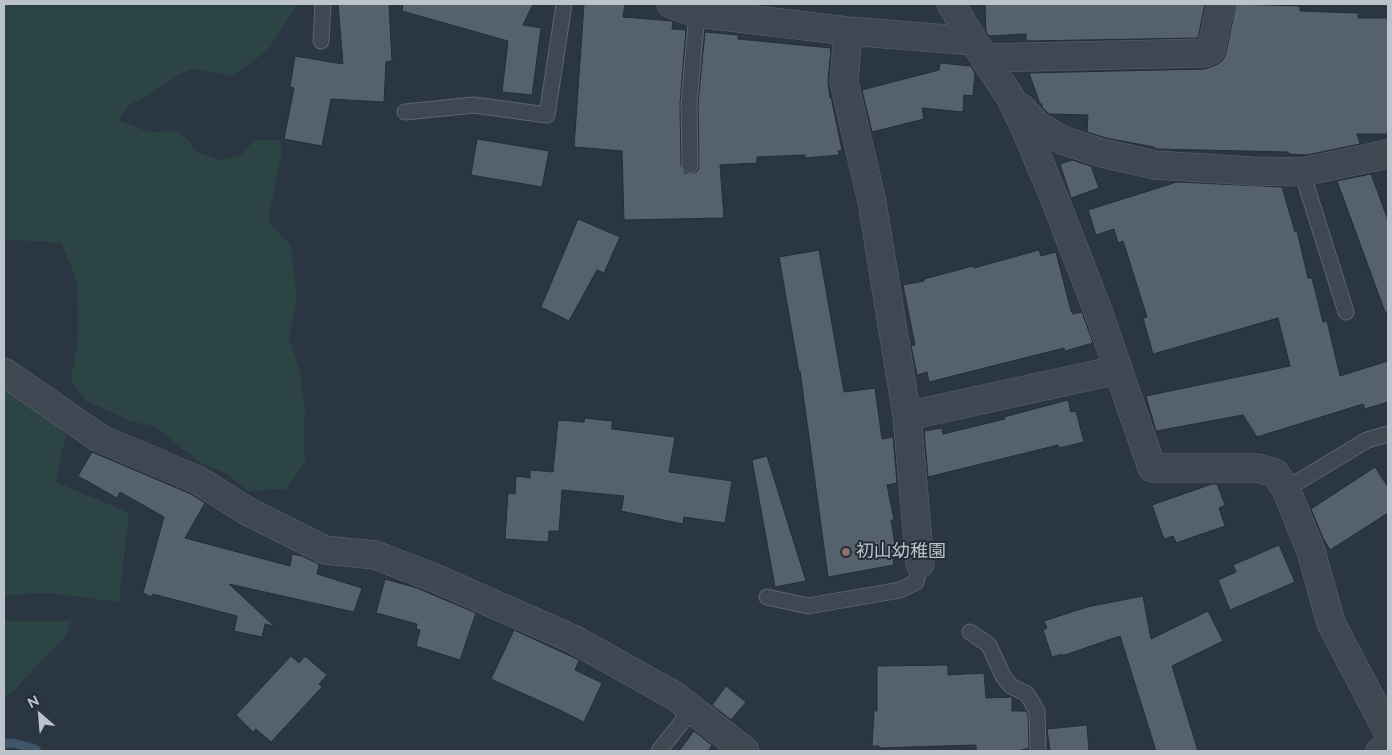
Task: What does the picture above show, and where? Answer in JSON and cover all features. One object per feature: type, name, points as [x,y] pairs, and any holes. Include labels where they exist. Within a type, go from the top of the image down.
[{"type":"street","points":[[671,4],[697,13],[848,31],[979,50],[1205,53],[1211,50],[1221,4]]},
{"type":"street","points":[[951,4],[1010,97],[1055,200],[1097,308],[1152,468],[1257,468],[1275,472],[1286,489],[1311,551],[1331,623],[1388,732]]},
{"type":"street","points":[[848,31],[844,82],[872,202],[907,416],[920,564]]},
{"type":"street","points":[[1010,97],[1036,124],[1062,140],[1102,153],[1155,164],[1251,171],[1302,172],[1388,154]]},
{"type":"street","points":[[907,416],[1117,370]]},
{"type":"street","points":[[4,372],[99,438],[198,480],[247,511],[325,550],[375,555],[437,579],[573,639],[675,696],[745,751]]},
{"type":"street","points":[[1380,751],[1388,748]]},
{"type":"lane","points":[[321,41],[323,4]]},
{"type":"lane","points":[[405,112],[474,105],[548,115],[564,4]]},
{"type":"lane","points":[[690,165],[689,102],[697,13]]},
{"type":"lane","points":[[1302,172],[1346,312]]},
{"type":"lane","points":[[1286,489],[1367,440],[1388,434]]},
{"type":"lane","points":[[767,597],[808,606],[900,590],[916,582],[920,564]]},
{"type":"lane","points":[[970,632],[989,645],[1003,676],[1011,686],[1027,694],[1037,711],[1038,751]]},
{"type":"lane","points":[[659,751],[692,709]]},
{"type":"green space","points":[[4,4],[298,4],[268,50],[232,76],[192,69],[180,74],[129,105],[119,121],[149,132],[177,131],[189,141],[197,152],[218,160],[242,155],[254,140],[279,140],[282,151],[268,221],[291,246],[297,298],[289,337],[300,372],[305,409],[305,462],[286,489],[248,491],[229,475],[199,462],[155,426],[132,422],[85,400],[71,380],[78,339],[78,303],[76,278],[61,243],[4,241]]},
{"type":"green space","points":[[4,383],[66,434],[56,482],[129,513],[119,602],[50,593],[4,595]]},
{"type":"green space","points":[[4,621],[71,621],[66,636],[12,692],[4,696]]},
{"type":"building","points":[[338,4],[389,4],[392,61],[386,62],[384,102],[331,99],[322,146],[284,139],[294,88],[290,87],[295,56],[343,64]]},
{"type":"building","points":[[403,4],[533,4],[523,25],[541,28],[532,95],[502,92],[508,41],[402,11]]},
{"type":"building","points":[[584,4],[625,4],[623,17],[673,21],[672,29],[686,30],[680,103],[681,165],[685,173],[694,173],[698,170],[699,165],[698,103],[705,32],[738,35],[738,39],[831,48],[828,81],[842,150],[838,151],[839,155],[805,158],[805,155],[757,157],[757,163],[720,165],[724,218],[624,220],[622,151],[574,147]]},
{"type":"building","points":[[985,4],[1205,4],[1198,38],[1026,41],[1026,34],[989,36],[986,32]]},
{"type":"building","points":[[1236,4],[1300,6],[1300,11],[1358,13],[1358,18],[1388,18],[1388,134],[1357,134],[1360,144],[1307,155],[1289,154],[1288,152],[1157,149],[1087,132],[1088,115],[1049,114],[1040,104],[1029,73],[1205,69],[1218,64],[1223,60],[1226,53]]},
{"type":"building","points":[[940,63],[971,66],[975,73],[973,96],[964,95],[963,112],[922,108],[924,119],[872,132],[862,90],[939,70]]},
{"type":"building","points":[[477,139],[549,151],[542,187],[471,175]]},
{"type":"building","points":[[1072,160],[1091,166],[1099,188],[1071,198],[1060,164]]},
{"type":"building","points":[[1371,174],[1388,220],[1388,312],[1385,312],[1337,181]]},
{"type":"building","points":[[1177,182],[1282,187],[1295,232],[1297,231],[1308,278],[1312,278],[1323,322],[1327,321],[1340,376],[1388,361],[1388,402],[1365,409],[1363,404],[1257,437],[1243,415],[1156,431],[1146,396],[1290,366],[1278,318],[1153,354],[1143,318],[1147,317],[1123,241],[1118,243],[1114,229],[1096,235],[1088,210]]},
{"type":"building","points":[[578,219],[620,237],[604,273],[597,270],[569,321],[541,307]]},
{"type":"building","points":[[819,250],[844,392],[875,388],[882,439],[893,437],[897,483],[887,485],[894,520],[891,520],[897,556],[893,557],[894,565],[828,577],[800,371],[779,257]]},
{"type":"building","points":[[1039,250],[1041,256],[1056,252],[1071,311],[1073,314],[1082,312],[1093,343],[1065,351],[1064,348],[929,382],[927,372],[917,375],[911,346],[915,345],[903,285]]},
{"type":"building","points":[[1068,400],[1071,412],[1076,411],[1084,442],[1059,448],[1058,445],[928,477],[924,431],[942,428],[943,434],[1005,419],[1004,417]]},
{"type":"building","points":[[585,418],[612,421],[612,429],[675,437],[669,472],[732,481],[725,523],[684,517],[683,524],[621,511],[624,496],[562,490],[559,531],[549,531],[548,542],[505,539],[508,493],[515,494],[516,476],[530,478],[530,470],[553,472],[558,420],[584,422]]},
{"type":"building","points":[[92,452],[191,494],[205,503],[185,538],[290,566],[292,554],[302,556],[319,564],[317,574],[362,588],[354,612],[229,584],[274,626],[265,624],[262,637],[234,631],[237,616],[153,594],[151,597],[143,593],[164,517],[120,492],[117,498],[78,476]]},
{"type":"building","points":[[767,456],[806,581],[775,587],[752,460]]},
{"type":"building","points":[[1375,467],[1388,487],[1388,513],[1330,550],[1311,509]]},
{"type":"building","points":[[1212,484],[1217,484],[1225,505],[1219,508],[1225,526],[1176,543],[1173,536],[1164,539],[1152,505]]},
{"type":"building","points":[[1279,545],[1295,582],[1230,610],[1218,580],[1236,572],[1233,565]]},
{"type":"building","points":[[385,579],[417,588],[476,613],[460,660],[416,646],[420,630],[416,629],[417,624],[376,613]]},
{"type":"building","points":[[1143,596],[1151,639],[1208,611],[1223,641],[1172,666],[1198,751],[1156,751],[1120,636],[1062,656],[1062,654],[1052,657],[1043,630],[1047,628],[1044,621],[1087,607]]},
{"type":"building","points":[[514,630],[579,660],[575,670],[602,683],[584,722],[491,679]]},
{"type":"building","points":[[291,656],[299,663],[305,656],[327,675],[319,684],[322,687],[271,742],[256,729],[253,732],[236,715]]},
{"type":"building","points":[[948,665],[948,675],[984,673],[986,698],[1012,697],[1012,711],[1026,711],[1028,714],[1029,748],[1018,751],[976,751],[976,745],[879,748],[879,746],[872,746],[874,711],[877,711],[877,666]]},
{"type":"building","points":[[726,686],[746,702],[731,720],[712,705]]},
{"type":"building","points":[[1087,725],[1089,751],[1050,751],[1047,729]]},
{"type":"building","points":[[694,731],[712,745],[708,751],[679,751]]},
{"type":"waterway","points":[[4,744],[13,743],[37,751]]},
{"type":"place","name":"初山幼稚園","points":[[846,552]]}]
